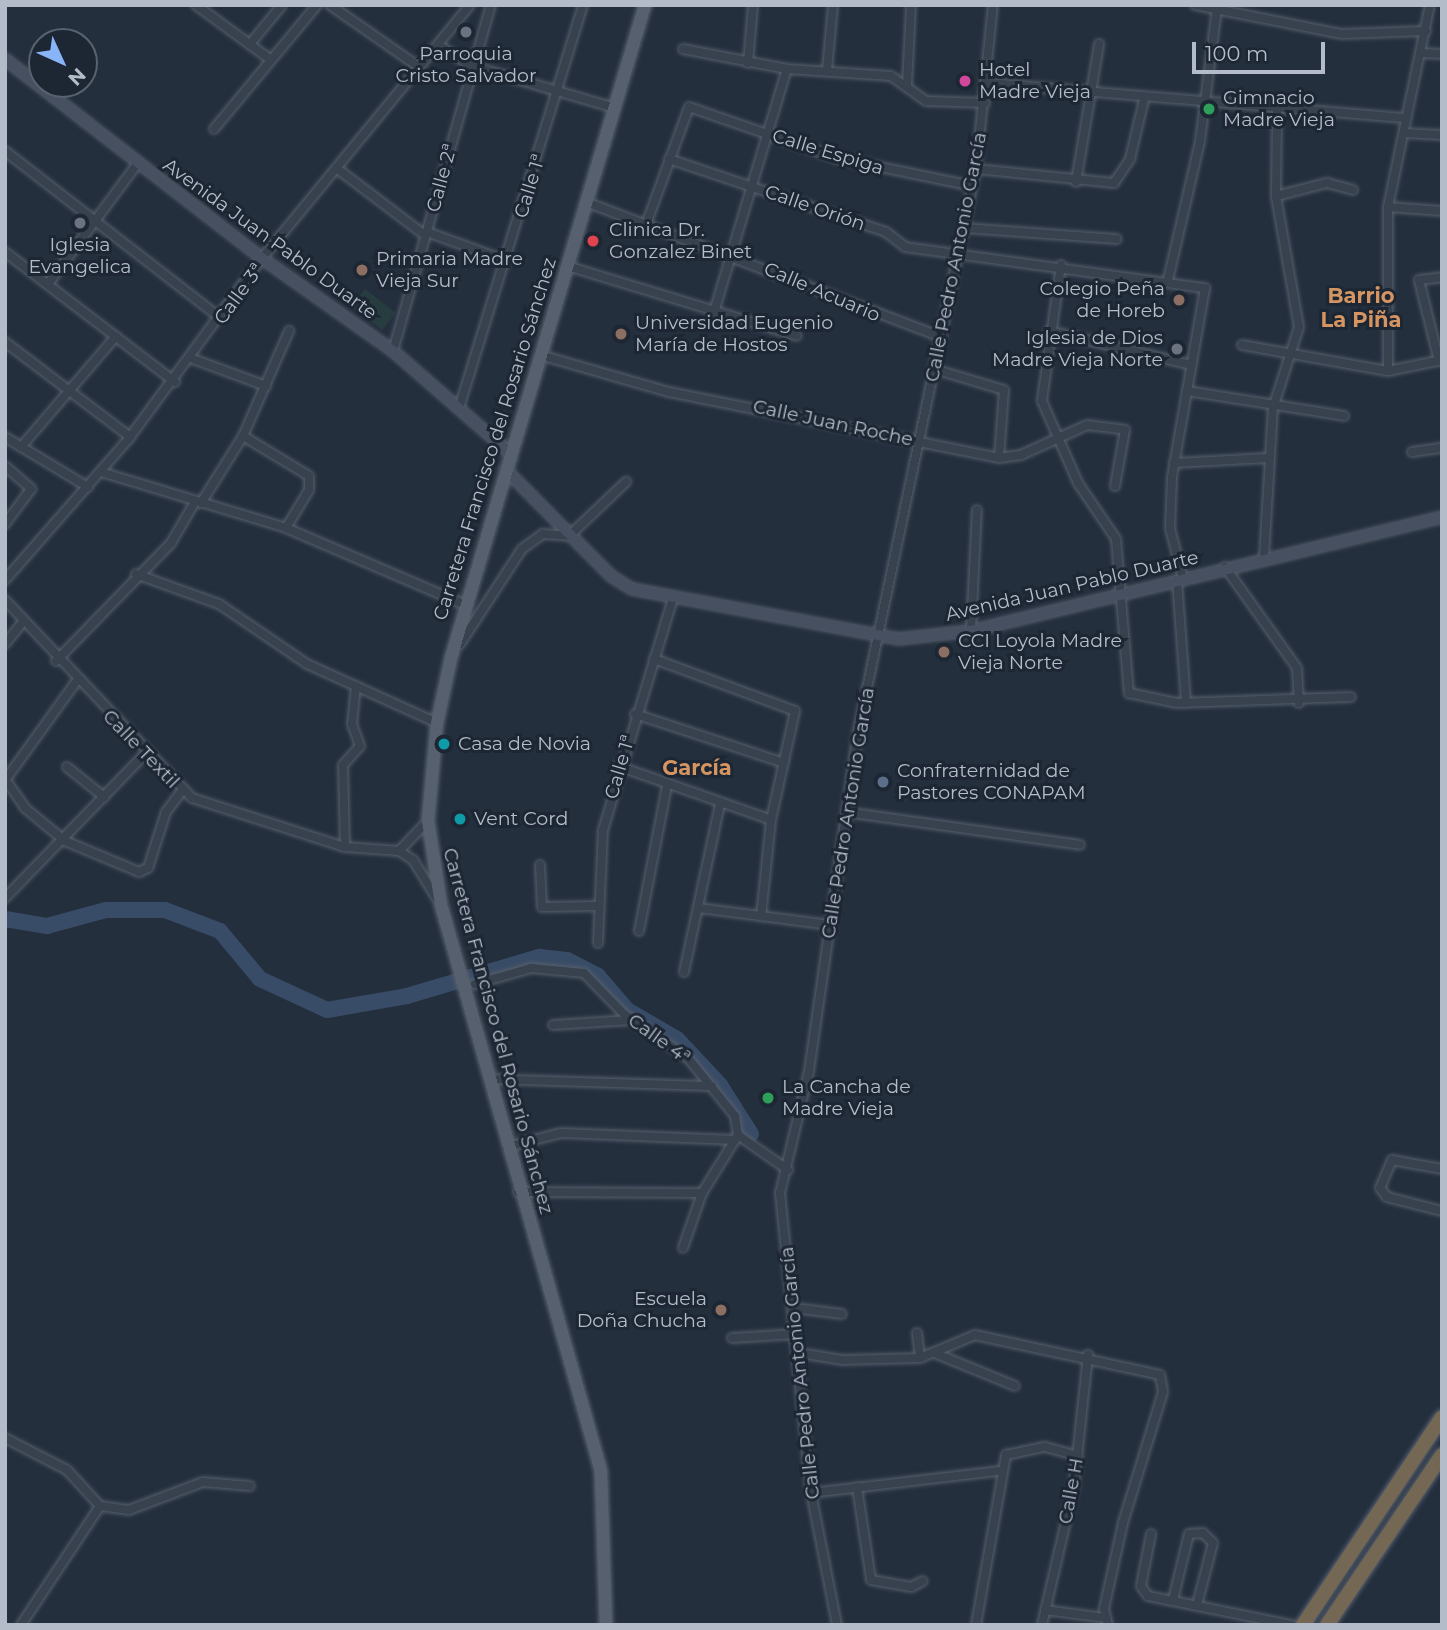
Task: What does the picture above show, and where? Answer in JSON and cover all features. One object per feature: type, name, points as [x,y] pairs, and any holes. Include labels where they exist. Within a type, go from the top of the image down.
[{"type":"highway","points":[[1303,1625],[1442,1417]]},
{"type":"highway","points":[[1326,1625],[1442,1455]]},
{"type":"main road","name":"Carretera Francisco del Rosario Sánchez","points":[[606,1625],[601,1471],[488,1079],[469,983],[459,965],[441,905],[428,821],[437,723],[451,658],[645,5]]},
{"type":"main road","name":"Avenida Juan Pablo Duarte","points":[[5,59],[263,259],[393,351],[460,405],[510,453]]},
{"type":"main road","name":"Avenida Juan Pablo Duarte","points":[[505,469],[569,536],[632,589],[876,636],[971,631],[1226,567],[1442,517]]},
{"type":"street","points":[[197,5],[208,8],[271,60]]},
{"type":"street","points":[[250,44],[282,5]]},
{"type":"street","points":[[330,5],[419,67]]},
{"type":"street","name":"Calle 3ª","points":[[5,580],[101,472],[175,382],[263,259],[339,170],[470,5]]},
{"type":"street","name":"Calle 2ª","points":[[393,351],[491,5]]},
{"type":"street","name":"Calle 1ª","points":[[460,405],[507,261],[583,5]]},
{"type":"street","points":[[748,63],[754,5]]},
{"type":"street","points":[[827,70],[833,5]]},
{"type":"street","points":[[906,85],[911,5]]},
{"type":"street","name":"Calle Pedro Antonio García","points":[[836,1625],[811,1493],[799,1353],[780,1193],[788,1170],[876,636],[976,169],[988,83],[993,5]]},
{"type":"street","points":[[1195,5],[1342,34],[1426,32]]},
{"type":"street","points":[[1388,371],[1388,207],[1430,5]]},
{"type":"street","points":[[214,129],[312,6]]},
{"type":"street","points":[[1168,280],[1205,104],[1217,8]]},
{"type":"street","points":[[1076,182],[1093,93],[1099,44]]},
{"type":"street","points":[[438,46],[472,66],[615,108]]},
{"type":"street","points":[[683,49],[787,69],[891,76],[926,102],[985,103]]},
{"type":"street","points":[[1422,53],[1442,54]]},
{"type":"street","points":[[714,312],[787,69]]},
{"type":"street","points":[[988,83],[1144,100],[1407,118]]},
{"type":"street","points":[[976,169],[1110,184],[1122,175],[1144,100]]},
{"type":"street","points":[[1264,558],[1273,408],[1287,356],[1299,327],[1300,284],[1276,196],[1278,108]]},
{"type":"street","name":"Calle Espiga","points":[[669,159],[687,109],[836,158],[972,187]]},
{"type":"street","points":[[1404,133],[1442,135]]},
{"type":"street","points":[[5,150],[220,318]]},
{"type":"street","points":[[647,222],[669,159]]},
{"type":"street","name":"Calle Orión","points":[[669,159],[886,232],[905,247],[959,256],[1061,265],[1205,288],[1192,365]]},
{"type":"street","points":[[48,284],[138,163]]},
{"type":"street","points":[[339,170],[426,234],[507,261]]},
{"type":"street","points":[[1276,196],[1327,183],[1353,190]]},
{"type":"street","name":"Calle Acuario","points":[[586,202],[733,253],[852,307],[941,337]]},
{"type":"street","points":[[1388,207],[1442,211]]},
{"type":"street","points":[[964,228],[1117,239]]},
{"type":"street","points":[[5,252],[175,382]]},
{"type":"street","points":[[567,265],[797,337]]},
{"type":"street","points":[[1061,265],[1049,331],[1042,401],[1056,439],[1116,539],[1123,593],[1127,690],[1135,697],[1186,703],[1298,703],[1351,697]]},
{"type":"street","points":[[1242,345],[1287,356],[1388,371],[1440,361],[1419,279],[1442,278]]},
{"type":"street","points":[[56,661],[136,573],[171,543],[243,436],[289,331]]},
{"type":"street","points":[[1049,331],[1192,365],[1174,463],[1170,528],[1180,580],[1186,703]]},
{"type":"street","points":[[21,447],[116,336]]},
{"type":"street","points":[[5,342],[130,437]]},
{"type":"street","name":"Calle Juan Roche","points":[[540,355],[669,392],[999,458]]},
{"type":"street","points":[[193,359],[266,386]]},
{"type":"street","points":[[934,369],[1004,390],[999,458],[1056,439],[1087,425],[1125,430],[1115,486]]},
{"type":"street","points":[[1187,391],[1273,408],[1344,416]]},
{"type":"street","points":[[243,436],[309,475],[309,491],[286,528]]},
{"type":"street","points":[[5,437],[88,487]]},
{"type":"street","points":[[1412,452],[1442,448]]},
{"type":"street","points":[[1174,463],[1268,458]]},
{"type":"street","points":[[5,466],[32,489],[5,524]]},
{"type":"street","points":[[101,472],[286,528],[466,605]]},
{"type":"street","points":[[451,658],[522,549],[543,534],[569,536],[626,482]]},
{"type":"street","points":[[971,631],[977,510]]},
{"type":"street","points":[[1226,567],[1297,668],[1298,703]]},
{"type":"street","points":[[136,573],[219,604],[307,664],[437,723]]},
{"type":"street","name":"Calle 1ª","points":[[598,943],[603,830],[618,766],[673,598]]},
{"type":"street","name":"Calle Textil","points":[[5,600],[56,661],[182,792],[345,846],[399,851]]},
{"type":"street","points":[[5,644],[22,623]]},
{"type":"street","points":[[654,659],[794,710],[771,820],[761,916]]},
{"type":"street","points":[[76,682],[6,779],[24,808],[65,841],[144,871],[166,811],[182,792]]},
{"type":"street","points":[[345,846],[343,765],[360,746],[352,724],[356,686]]},
{"type":"street","points":[[635,714],[784,763]]},
{"type":"street","points":[[5,898],[65,841],[145,754]]},
{"type":"street","points":[[618,766],[667,786],[771,820]]},
{"type":"street","points":[[67,767],[104,797]]},
{"type":"street","points":[[639,931],[667,786]]},
{"type":"street","points":[[684,972],[720,804]]},
{"type":"street","points":[[846,812],[1080,845]]},
{"type":"street","points":[[428,821],[399,851],[412,860],[441,905]]},
{"type":"street","points":[[540,865],[542,907],[599,906]]},
{"type":"street","points":[[699,908],[830,925]]},
{"type":"street","name":"Calle 4ª","points":[[469,983],[531,968],[566,968],[593,979],[631,1020],[679,1051],[712,1086],[735,1115],[737,1138]]},
{"type":"street","points":[[553,1025],[631,1020]]},
{"type":"street","points":[[488,1079],[712,1086]]},
{"type":"street","points":[[507,1147],[566,1133],[737,1138],[788,1170]]},
{"type":"street","points":[[683,1248],[702,1193],[737,1138]]},
{"type":"street","points":[[1442,1169],[1392,1160],[1380,1188],[1387,1196],[1442,1211]]},
{"type":"street","points":[[519,1192],[702,1193]]},
{"type":"street","points":[[794,1308],[842,1314]]},
{"type":"street","points":[[917,1333],[920,1358]]},
{"type":"street","points":[[732,1338],[797,1334]]},
{"type":"street","points":[[799,1353],[842,1360],[920,1358],[937,1354],[975,1335],[1088,1355],[1154,1371],[1164,1385],[1123,1522],[1107,1621],[1045,1610]]},
{"type":"street","points":[[937,1354],[1015,1386]]},
{"type":"street","name":"Calle H","points":[[1042,1625],[1078,1456],[1088,1355]]},
{"type":"street","points":[[5,1438],[67,1470],[100,1506],[130,1510],[204,1482],[250,1486]]},
{"type":"street","points":[[976,1625],[999,1513],[998,1471],[1017,1448],[1055,1447],[1078,1456]]},
{"type":"street","points":[[811,1493],[998,1471]]},
{"type":"street","points":[[857,1487],[871,1580],[911,1587],[923,1581]]},
{"type":"street","points":[[20,1625],[46,1579],[100,1506]]},
{"type":"street","points":[[1173,1600],[1189,1534],[1203,1533],[1213,1544],[1197,1605]]},
{"type":"street","points":[[1152,1534],[1141,1587],[1147,1596],[1292,1625]]},
{"type":"green space","points":[[365,289],[396,313],[382,330],[351,306]]},
{"type":"waterway","points":[[5,919],[47,926],[106,910],[165,910],[220,931],[260,979],[327,1010],[407,996],[539,957],[567,960],[598,976],[627,1010],[677,1039],[720,1085],[751,1134]]},
{"type":"place","name":"Parroquia Cristo Salvador","points":[[466,32]]},
{"type":"place","name":"Hotel Madre Vieja","points":[[965,81]]},
{"type":"place","name":"Gimnacio Madre Vieja","points":[[1209,109]]},
{"type":"place","name":"Iglesia Evangelica","points":[[80,223]]},
{"type":"place","name":"Clinica Dr. Gonzalez Binet","points":[[593,241]]},
{"type":"place","name":"Primaria Madre Vieja Sur","points":[[362,270]]},
{"type":"place","name":"Colegio Peña de Horeb","points":[[1179,300]]},
{"type":"place","name":"Universidad Eugenio María de Hostos","points":[[621,334]]},
{"type":"place","name":"Iglesia de Dios Madre Vieja Norte","points":[[1177,349]]},
{"type":"place","name":"CCI Loyola Madre Vieja Norte","points":[[944,652]]},
{"type":"place","name":"Casa de Novia","points":[[444,744]]},
{"type":"place","name":"Confraternidad de Pastores CONAPAM","points":[[883,782]]},
{"type":"place","name":"Vent Cord","points":[[460,819]]},
{"type":"place","name":"La Cancha de Madre Vieja","points":[[768,1098]]},
{"type":"place","name":"Escuela Doña Chucha","points":[[721,1310]]},
{"type":"district","name":"Barrio La Piña","points":[[1361,308]]},
{"type":"district","name":"García","points":[[697,768]]}]
